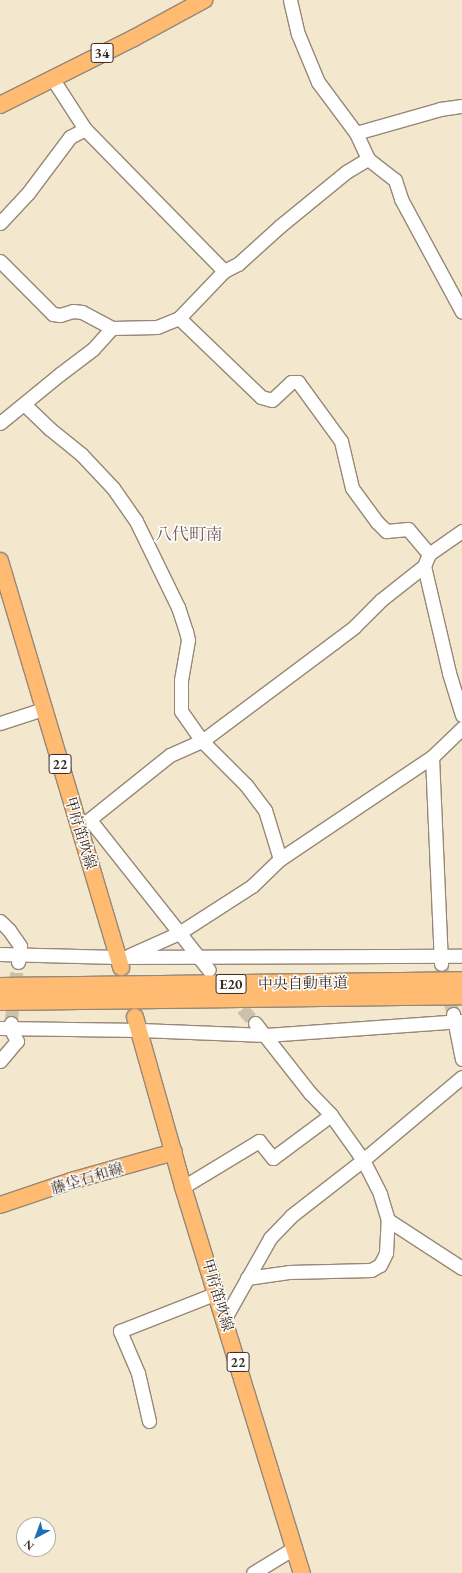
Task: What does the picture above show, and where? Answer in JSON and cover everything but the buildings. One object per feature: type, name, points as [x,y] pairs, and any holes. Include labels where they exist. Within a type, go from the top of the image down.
[{"type":"highway","name":"中央自動車道","points":[[0,987],[462,981]]},
{"type":"highway","name":"中央自動車道","points":[[0,1001],[462,996]]},
{"type":"highway","points":[[5,1023],[166,1000]]},
{"type":"main road","name":"34","points":[[0,105],[134,38],[204,0]]},
{"type":"main road","name":"甲府笛吹線","points":[[0,564],[43,709],[85,824],[121,961]]},
{"type":"main road","name":"甲府笛吹線","points":[[138,1024],[183,1187],[225,1318],[302,1573]]},
{"type":"main road","name":"藤垈石和線","points":[[0,1205],[71,1182],[174,1152]]},
{"type":"street","points":[[290,0],[298,34],[318,82],[356,133],[368,159],[395,180],[401,199],[462,312]]},
{"type":"street","points":[[52,78],[86,129],[224,271]]},
{"type":"street","points":[[356,133],[440,109],[462,106]]},
{"type":"street","points":[[0,223],[28,193],[70,137],[86,129]]},
{"type":"street","points":[[0,261],[53,314],[60,315],[72,311],[82,312],[112,328],[157,327],[179,318],[224,271],[238,264],[280,226],[346,172],[368,159]]},
{"type":"street","points":[[179,318],[261,397],[272,400],[291,382],[298,382],[340,441],[352,488],[377,522],[386,531],[408,529],[427,560],[449,673],[462,715]]},
{"type":"street","points":[[0,423],[93,349],[112,328]]},
{"type":"street","points":[[24,404],[50,429],[81,454],[113,488],[136,521],[178,607],[186,631],[188,640],[181,680],[181,711],[202,741],[246,785],[265,810],[280,859]]},
{"type":"street","points":[[209,970],[85,824],[170,755],[202,741],[354,627],[381,600],[462,531]]},
{"type":"street","points":[[0,723],[43,709]]},
{"type":"street","points":[[121,961],[178,933],[252,886],[280,859],[432,757],[462,728]]},
{"type":"street","points":[[432,757],[440,960]]},
{"type":"street","points":[[0,921],[10,930],[20,946],[19,958]]},
{"type":"street","points":[[0,954],[19,958],[121,961],[198,958],[440,960],[462,956]]},
{"type":"street","points":[[5,1023],[138,1024],[266,1035],[457,1018],[462,1059]]},
{"type":"street","points":[[0,1061],[17,1041],[5,1023]]},
{"type":"street","points":[[247,1278],[289,1272],[371,1270],[380,1265],[386,1253],[388,1220],[380,1194],[363,1160],[331,1115],[310,1093],[266,1035],[255,1023]]},
{"type":"street","points":[[225,1318],[270,1238],[291,1216],[363,1160],[462,1077]]},
{"type":"street","points":[[183,1187],[259,1141],[273,1158],[331,1115]]},
{"type":"street","points":[[388,1220],[462,1268]]},
{"type":"street","points":[[149,1421],[138,1373],[120,1331],[217,1293]]},
{"type":"street","points":[[253,1573],[294,1548]]},
{"type":"tunnel","points":[[11,1023],[18,962]]},
{"type":"tunnel","points":[[441,964],[453,1013]]},
{"type":"tunnel","points":[[230,994],[255,1023]]},
{"type":"district","name":"八代町南","points":[[189,535]]}]
